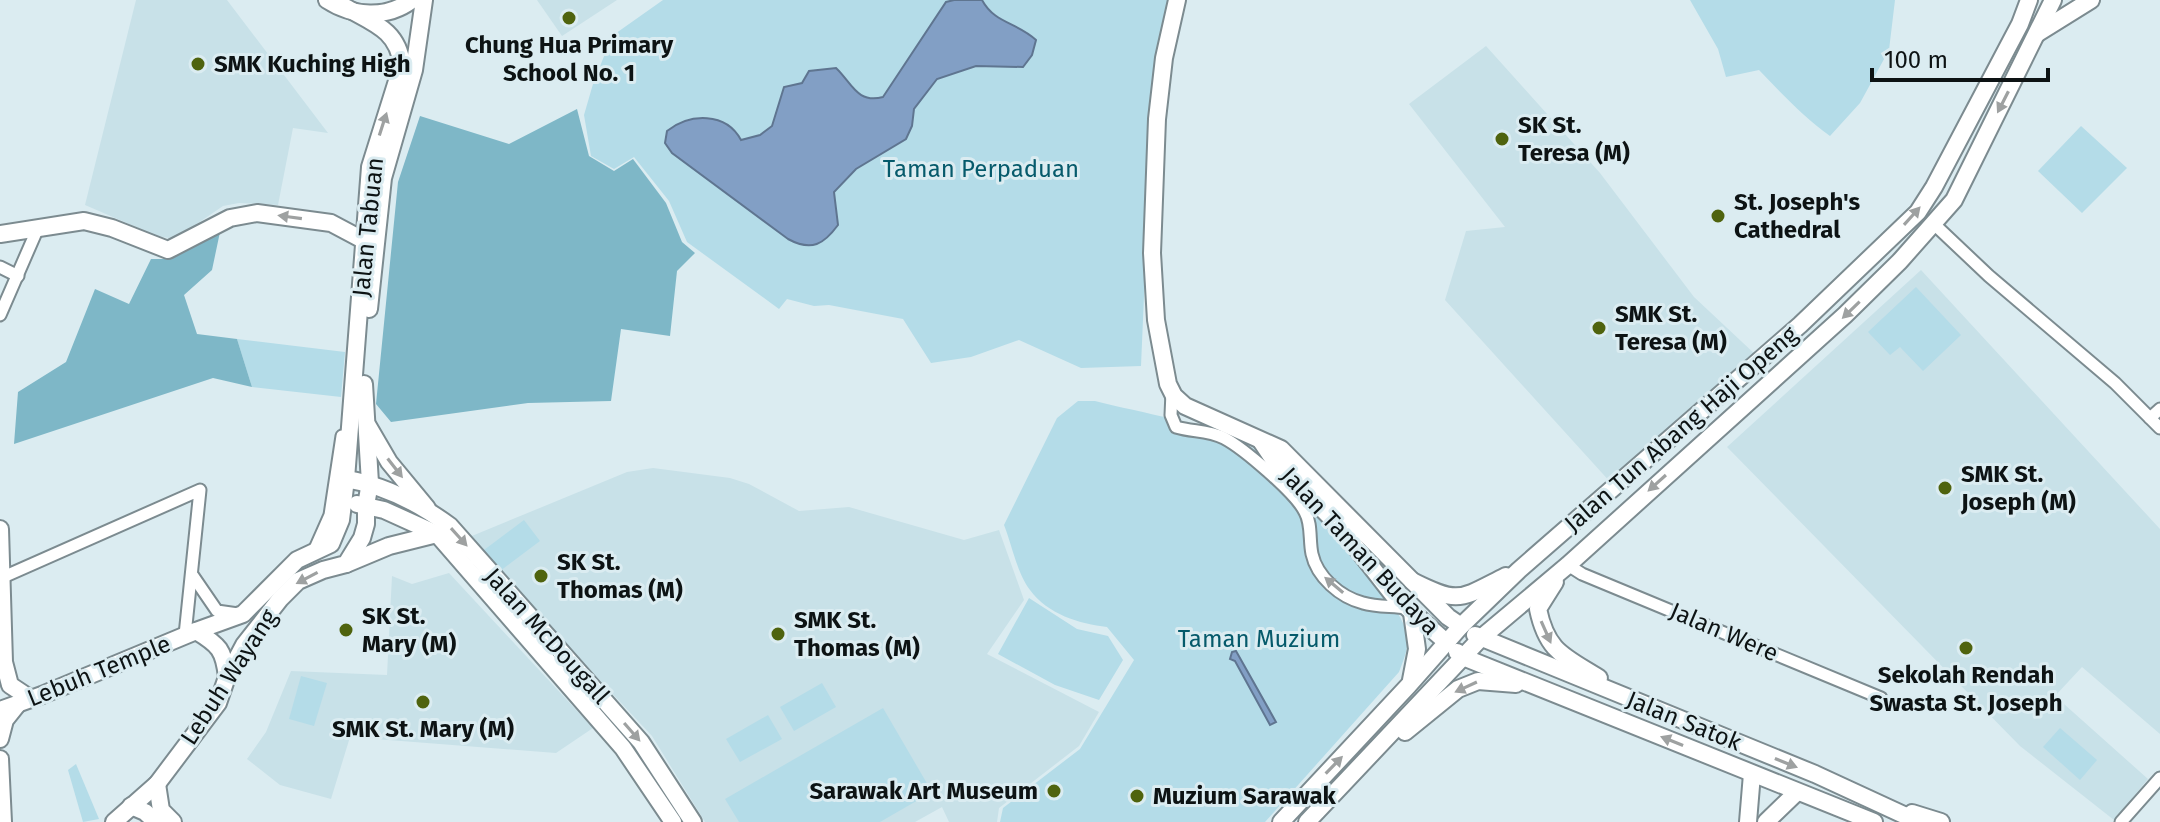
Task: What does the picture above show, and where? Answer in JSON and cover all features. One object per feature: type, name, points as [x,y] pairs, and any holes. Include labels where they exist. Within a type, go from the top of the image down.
[{"type":"main road","points":[[327,0],[370,15],[391,12],[412,0]]},
{"type":"main road","name":"Jalan Tabuan","points":[[366,505],[370,483],[365,421],[365,350],[380,201],[383,178],[414,70],[424,0]]},
{"type":"main road","points":[[1172,392],[1156,320],[1152,253],[1157,119],[1164,58],[1177,0]]},
{"type":"main road","points":[[2017,0],[2020,24]]},
{"type":"main road","name":"Jalan Tun Abang Haji Openg","points":[[1281,822],[1409,685],[1445,641],[1519,570],[1714,403],[1918,212],[2020,24],[2029,0]]},
{"type":"main road","name":"Jalan Tun Abang Haji Openg","points":[[1307,822],[1481,638],[1568,565],[1845,315],[1934,224],[1954,200],[2053,0]]},
{"type":"main road","points":[[2038,33],[2091,0]]},
{"type":"main road","name":"Jalan Tabuan","points":[[344,501],[370,167],[402,65],[401,52],[391,34],[345,7]]},
{"type":"main road","points":[[0,234],[84,221],[112,228],[168,250],[230,218],[257,213],[331,223],[363,240]]},
{"type":"main road","name":"Jalan Taman Budaya","points":[[1172,392],[1185,406],[1281,449],[1448,617],[1481,638]]},
{"type":"main road","points":[[365,421],[389,462],[429,511]]},
{"type":"main road","name":"Jalan Taman Budaya","points":[[1261,441],[1273,459],[1341,528],[1409,610],[1463,657]]},
{"type":"main road","name":"Jalan McDougall","points":[[346,479],[370,483],[429,511],[450,526],[641,742],[693,822]]},
{"type":"main road","name":"Jalan McDougall","points":[[344,501],[384,510],[437,534],[623,748],[673,822]]},
{"type":"main road","name":"Lebuh Wayang","points":[[191,633],[243,614],[297,560],[331,544],[341,520],[344,501]]},
{"type":"main road","points":[[346,564],[362,538],[366,505]]},
{"type":"main road","points":[[0,529],[4,662],[10,685],[24,702],[5,720],[0,739]]},
{"type":"main road","name":"Lebuh Wayang","points":[[114,822],[157,784],[218,703],[227,677],[244,645],[298,581],[389,546],[437,534]]},
{"type":"main road","points":[[1568,565],[1548,590],[1538,609],[1545,637],[1557,651],[1632,699]]},
{"type":"main road","points":[[1412,581],[1443,597],[1455,598],[1519,570]]},
{"type":"main road","points":[[1409,610],[1417,649],[1409,685]]},
{"type":"main road","points":[[191,633],[221,649],[227,677]]},
{"type":"main road","name":"Lebuh Temple","points":[[0,710],[191,633]]},
{"type":"main road","name":"Jalan Satok","points":[[1481,638],[1887,805],[1941,822]]},
{"type":"main road","name":"Jalan Satok","points":[[1463,657],[1874,822]]},
{"type":"main road","points":[[1354,773],[1458,689],[1478,681],[1542,688]]},
{"type":"main road","points":[[0,759],[3,822]]},
{"type":"main road","points":[[1748,822],[1752,774]]},
{"type":"main road","name":"Jalan Satok","points":[[1776,783],[1851,822]]},
{"type":"main road","points":[[157,784],[161,810],[173,822]]},
{"type":"main road","points":[[1766,822],[1795,794]]},
{"type":"main road","name":"Jalan Satok","points":[[1887,805],[1919,822]]},
{"type":"main road","points":[[131,806],[145,812],[156,822]]},
{"type":"street","points":[[1934,224],[1989,276],[2115,383],[2160,428]]},
{"type":"street","points":[[0,315],[37,230]]},
{"type":"street","points":[[0,267],[18,276]]},
{"type":"street","points":[[1172,392],[1171,415],[1176,427],[1188,431],[1207,431],[1223,438],[1246,452],[1296,500],[1306,512],[1312,556],[1320,572],[1338,591],[1363,603],[1409,610]]},
{"type":"street","points":[[314,551],[330,515],[346,413],[348,408],[353,407]]},
{"type":"street","points":[[2150,418],[2160,409]]},
{"type":"street","points":[[1,578],[200,490],[191,633]]},
{"type":"street","name":"Jalan Were","points":[[1568,565],[1582,574],[1881,698]]},
{"type":"street","points":[[193,576],[217,611],[243,614]]},
{"type":"street","points":[[2121,822],[2160,778]]},
{"type":"shaded area","name":"SMK Kuching High","points":[[136,0],[227,0],[328,133],[293,128],[278,205],[239,203],[223,206],[179,236],[169,238],[157,236],[85,205]]},
{"type":"shaded area","name":"Chung Hua Primary School No. 1","points":[[537,0],[617,0],[562,36]]},
{"type":"shaded area","points":[[982,0],[993,14],[1036,40],[1032,55],[1023,67],[976,66],[937,79],[914,109],[912,126],[906,139],[856,169],[834,192],[838,225],[817,244],[804,245],[788,239],[672,153],[665,143],[667,131],[676,125],[707,118],[726,124],[741,140],[760,135],[772,126],[784,87],[802,83],[809,71],[836,68],[861,95],[867,98],[883,97],[946,2]]},
{"type":"shaded area","name":"SMK St. Teresa (M)","points":[[1486,46],[1600,173],[1694,297],[1757,356],[1612,484],[1445,300],[1466,231],[1505,227],[1409,104]]},
{"type":"shaded area","points":[[577,109],[589,156],[614,171],[633,159],[666,203],[682,242],[695,253],[677,271],[670,336],[621,329],[611,401],[528,403],[391,422],[376,404],[398,182],[420,116],[509,144]]},
{"type":"shaded area","points":[[220,232],[212,270],[184,295],[197,334],[237,339],[252,387],[213,378],[14,444],[18,392],[66,362],[95,289],[129,304],[151,259],[171,259]]},
{"type":"shaded area","name":"SMK St. Joseph (M)","points":[[1921,270],[2160,529],[2160,734],[2082,667],[2055,696],[2148,779],[2114,820],[2020,746],[1727,447]]},
{"type":"shaded area","name":"SMK St. Thomas (M)","points":[[653,468],[730,478],[749,484],[799,511],[849,507],[964,540],[999,530],[1024,600],[987,654],[1099,712],[1079,746],[999,808],[997,822],[949,822],[942,807],[915,822],[705,822],[652,736],[467,538],[627,472]]},
{"type":"shaded area","name":"SMK St. Mary (M)","points":[[449,573],[593,728],[556,753],[350,737],[331,799],[280,785],[247,759],[266,732],[291,671],[387,675],[392,576],[412,584]]},
{"type":"shaded area","points":[[1236,651],[1276,722],[1270,725],[1235,661],[1230,659],[1232,652]]},
{"type":"green space","name":"Taman Perpaduan","points":[[663,0],[1173,0],[1152,109],[1141,366],[1081,368],[1019,340],[971,357],[931,363],[903,319],[787,299],[779,309],[687,242],[669,201],[634,157],[614,169],[591,156],[584,115],[612,36]]},
{"type":"green space","points":[[1690,0],[1895,0],[1889,50],[1860,103],[1830,136],[1759,70],[1726,77],[1718,49]]},
{"type":"green space","points":[[2081,126],[2127,168],[2082,213],[2038,171]]},
{"type":"green space","points":[[1916,287],[1961,335],[1923,371],[1900,347],[1890,355],[1868,332]]},
{"type":"green space","points":[[237,339],[345,352],[341,397],[252,387]]},
{"type":"green space","name":"Taman Muzium","points":[[1078,401],[1095,401],[1194,425],[1231,437],[1263,455],[1326,521],[1386,596],[1404,625],[1408,643],[1399,672],[1265,822],[1000,822],[1003,808],[1080,749],[1134,660],[1107,627],[1065,616],[1037,598],[1022,575],[1004,525],[1057,418]]},
{"type":"green space","points":[[524,520],[540,541],[500,571],[484,550]]},
{"type":"green space","points":[[1029,598],[1077,629],[1108,636],[1123,660],[1099,700],[1055,685],[998,654]]},
{"type":"green space","points":[[301,676],[327,683],[314,726],[289,719]]},
{"type":"green space","points":[[822,683],[836,707],[794,731],[780,707]]},
{"type":"green space","points":[[883,708],[932,792],[880,822],[739,822],[725,799]]},
{"type":"green space","points":[[768,715],[782,739],[740,762],[726,739]]},
{"type":"green space","points":[[2060,728],[2097,760],[2080,780],[2043,747]]},
{"type":"green space","points":[[76,764],[99,819],[83,822],[68,770]]},
{"type":"place","name":"Chung Hua Primary School No. 1","points":[[569,18]]},
{"type":"place","name":"SMK Kuching High","points":[[198,64]]},
{"type":"place","name":"SK St. Teresa (M)","points":[[1502,139]]},
{"type":"place","name":"St. Joseph's Cathedral","points":[[1718,216]]},
{"type":"place","name":"SMK St. Teresa (M)","points":[[1599,328]]},
{"type":"place","name":"SMK St. Joseph (M)","points":[[1945,488]]},
{"type":"place","name":"SK St. Thomas (M)","points":[[541,576]]},
{"type":"place","name":"SK St. Mary (M)","points":[[346,630]]},
{"type":"place","name":"SMK St. Thomas (M)","points":[[778,634]]},
{"type":"place","name":"Sekolah Rendah Swasta St. Joseph","points":[[1966,648]]},
{"type":"place","name":"SMK St. Mary (M)","points":[[423,702]]},
{"type":"place","name":"Sarawak Art Museum","points":[[1054,791]]},
{"type":"place","name":"Muzium Sarawak","points":[[1137,796]]}]
